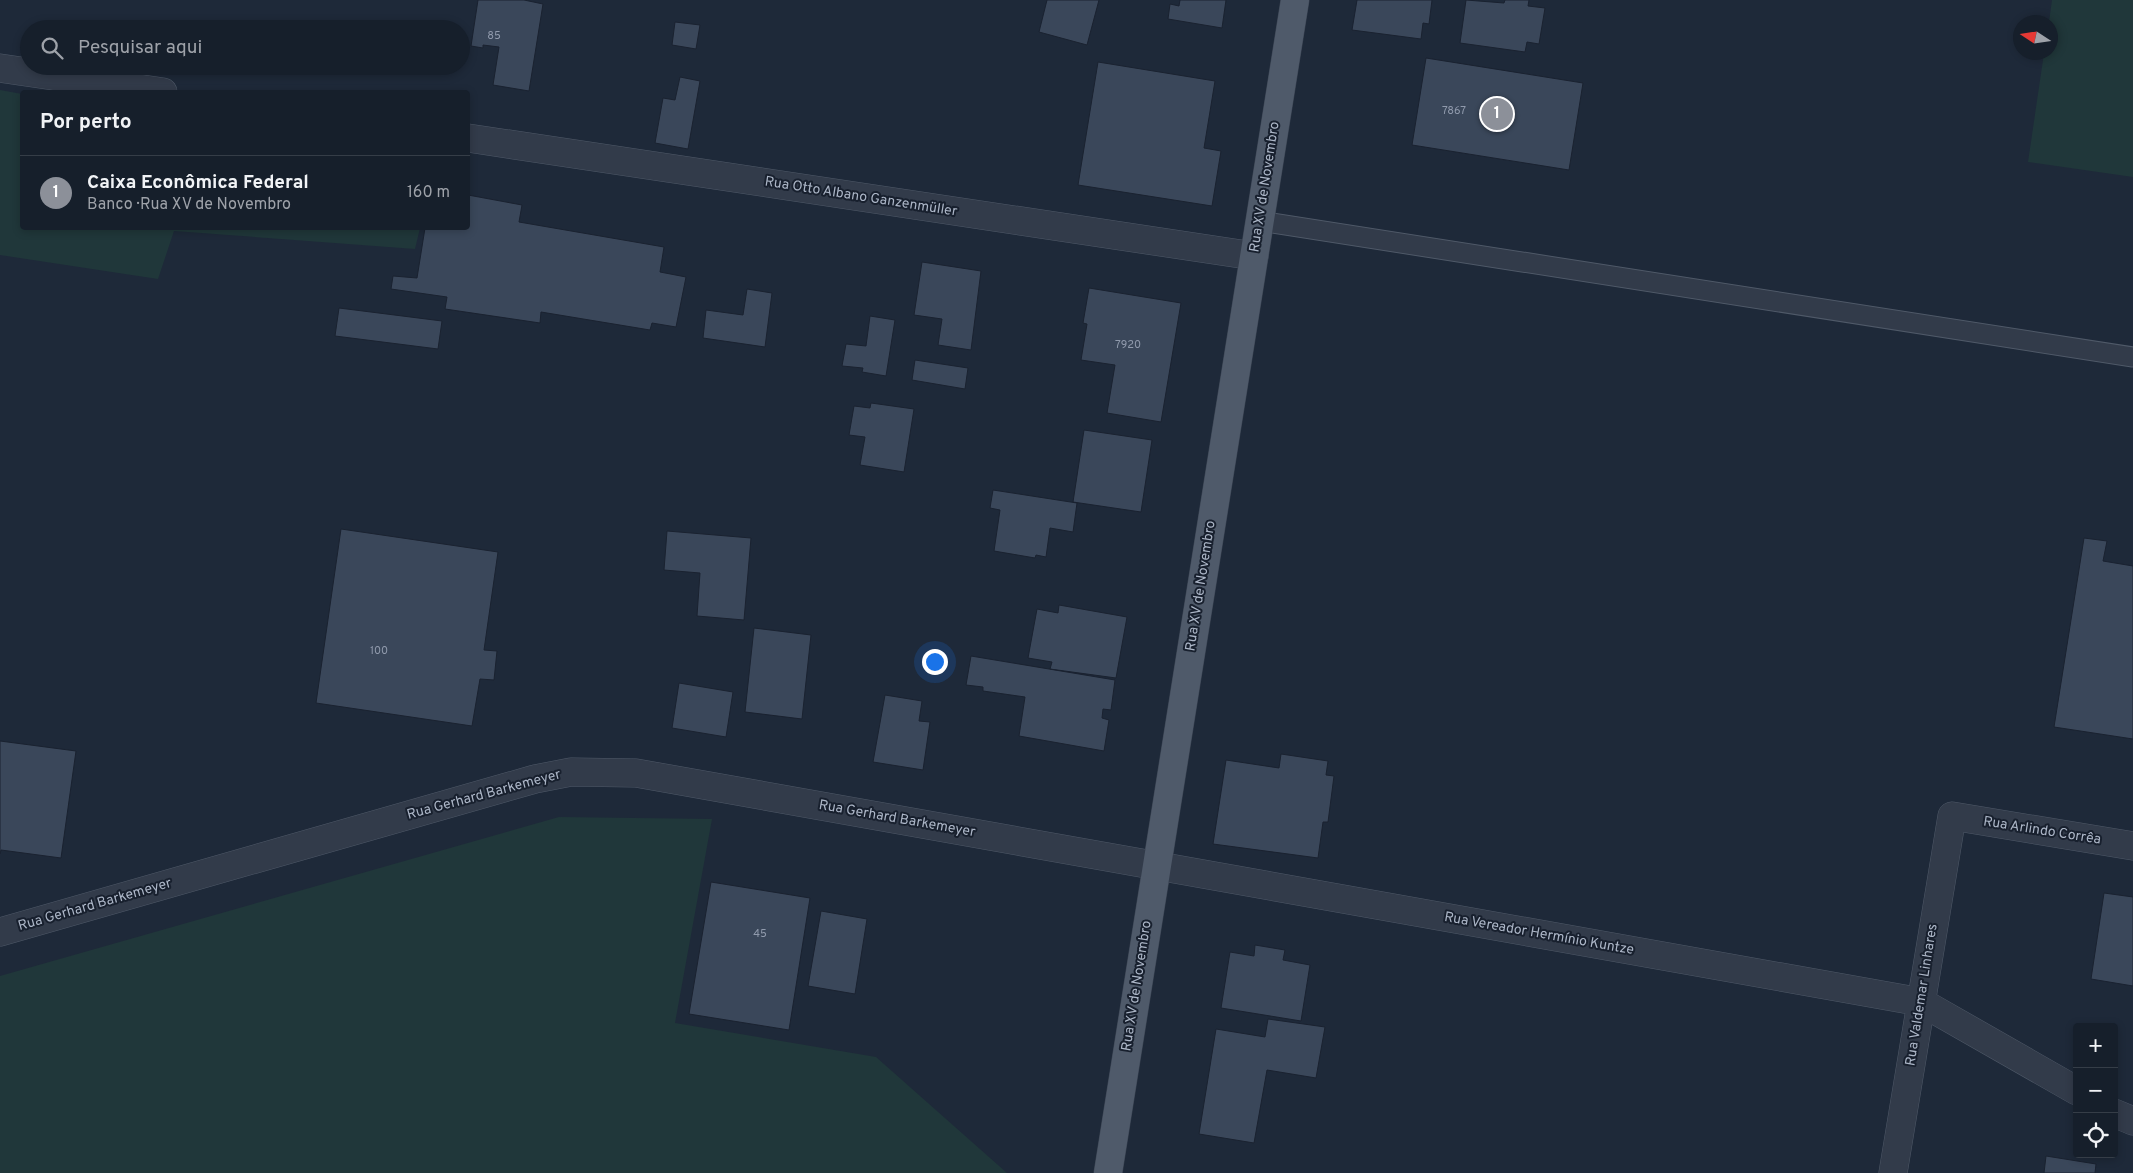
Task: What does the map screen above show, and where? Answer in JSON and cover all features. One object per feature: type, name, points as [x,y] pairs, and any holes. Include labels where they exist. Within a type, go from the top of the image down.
[{"type":"main road","name":"Rua XV de Novembro","points":[[1108,1173],[1294,0]]},
{"type":"street","points":[[0,68],[20,71]]},
{"type":"street","points":[[48,75],[149,90]]},
{"type":"street","name":"Rua Otto Albano Ganzenmüller","points":[[470,138],[1254,256]]},
{"type":"street","name":"Rua Gerhard Barkemeyer","points":[[0,932],[535,779],[571,772],[636,773],[1156,865]]},
{"type":"street","name":"Rua Arlindo Corrêa","points":[[1952,816],[2133,846]]},
{"type":"street","name":"Rua Valdemar Linhares","points":[[1893,1173],[1952,816]]},
{"type":"street","name":"Rua Vereador Hermínio Kuntze","points":[[1156,865],[1921,1002],[2073,1089]]},
{"type":"street","points":[[2118,1115],[2133,1121]]},
{"type":"lane","points":[[1259,221],[2133,357]]},
{"type":"green space","points":[[2052,0],[2133,0],[2133,177],[2028,162],[2043,60],[2058,60],[2058,15],[2050,15]]},
{"type":"green space","points":[[0,90],[20,94],[20,230],[420,230],[415,249],[174,231],[158,279],[0,255]]},
{"type":"green space","points":[[559,817],[712,819],[675,1023],[876,1057],[1007,1173],[0,1173],[0,976]]},
{"type":"building","points":[[478,0],[524,0],[543,4],[529,91],[493,85],[499,47],[483,45],[483,48],[471,46]]},
{"type":"building","points":[[1047,0],[1099,0],[1087,45],[1039,32]]},
{"type":"building","points":[[1180,0],[1226,0],[1222,28],[1168,19],[1170,4],[1179,6]]},
{"type":"building","points":[[1357,0],[1432,0],[1429,24],[1423,23],[1421,39],[1352,30]]},
{"type":"building","points":[[1466,0],[1504,3],[1505,0],[1529,0],[1528,6],[1545,8],[1539,44],[1527,42],[1525,52],[1460,43]]},
{"type":"building","points":[[675,22],[700,25],[696,49],[672,45]]},
{"type":"building","points":[[1426,58],[1583,83],[1569,170],[1412,145]]},
{"type":"building","points":[[1098,62],[1215,81],[1204,148],[1221,151],[1212,206],[1078,185]]},
{"type":"building","points":[[680,77],[700,81],[688,149],[655,143],[663,98],[675,100]]},
{"type":"building","points":[[470,195],[522,205],[519,222],[664,247],[660,272],[686,277],[676,327],[652,323],[650,330],[541,312],[540,323],[445,309],[447,297],[391,289],[393,276],[417,278],[425,230],[470,230]]},
{"type":"building","points":[[922,262],[981,271],[971,350],[938,345],[942,319],[914,315]]},
{"type":"building","points":[[1089,288],[1181,303],[1161,422],[1107,413],[1115,365],[1081,360],[1087,324],[1083,323]]},
{"type":"building","points":[[747,289],[772,293],[765,347],[703,338],[706,310],[743,315]]},
{"type":"building","points":[[339,308],[442,321],[438,349],[335,336]]},
{"type":"building","points":[[870,316],[895,320],[886,376],[862,372],[863,368],[842,366],[846,344],[866,346]]},
{"type":"building","points":[[915,360],[968,368],[965,389],[912,380]]},
{"type":"building","points":[[871,403],[914,409],[904,472],[860,465],[865,437],[849,435],[854,406],[870,408]]},
{"type":"building","points":[[1084,430],[1152,440],[1141,512],[1073,502]]},
{"type":"building","points":[[993,490],[1077,503],[1073,532],[1050,528],[1046,557],[1036,555],[1035,558],[994,551],[1000,510],[990,508]]},
{"type":"building","points":[[341,529],[498,552],[484,650],[497,651],[494,680],[480,679],[472,726],[316,703]]},
{"type":"building","points":[[667,531],[751,538],[744,620],[697,616],[700,573],[664,570]]},
{"type":"building","points":[[2084,538],[2107,541],[2103,561],[2133,566],[2133,739],[2054,727]]},
{"type":"building","points":[[1059,605],[1127,617],[1116,678],[1050,669],[1052,662],[1028,658],[1037,609],[1058,613]]},
{"type":"building","points":[[754,628],[811,635],[802,719],[745,712]]},
{"type":"building","points":[[971,656],[1115,680],[1111,710],[1103,709],[1102,718],[1109,720],[1104,751],[1019,736],[1025,697],[983,691],[983,687],[966,685]]},
{"type":"building","points":[[679,683],[733,692],[726,737],[672,728]]},
{"type":"building","points":[[885,695],[922,701],[919,721],[930,722],[923,770],[873,762]]},
{"type":"building","points":[[0,741],[76,751],[61,858],[1,850],[0,854]]},
{"type":"building","points":[[1281,754],[1328,761],[1326,775],[1334,776],[1328,822],[1323,822],[1318,858],[1213,844],[1226,760],[1279,768]]},
{"type":"building","points":[[711,882],[810,898],[789,1030],[689,1014]]},
{"type":"building","points":[[2104,893],[2133,897],[2133,986],[2091,979]]},
{"type":"building","points":[[821,911],[867,919],[855,994],[808,986]]},
{"type":"building","points":[[1255,945],[1285,950],[1283,960],[1310,965],[1301,1021],[1221,1008],[1230,952],[1254,956]]},
{"type":"building","points":[[1268,1019],[1325,1027],[1316,1078],[1267,1070],[1254,1143],[1199,1134],[1216,1029],[1265,1037]]},
{"type":"building","points":[[2046,1156],[2096,1164],[2095,1173],[2044,1173]]},
{"type":"place","name":"Caixa Econômica Federal","points":[[1497,114]]}]
